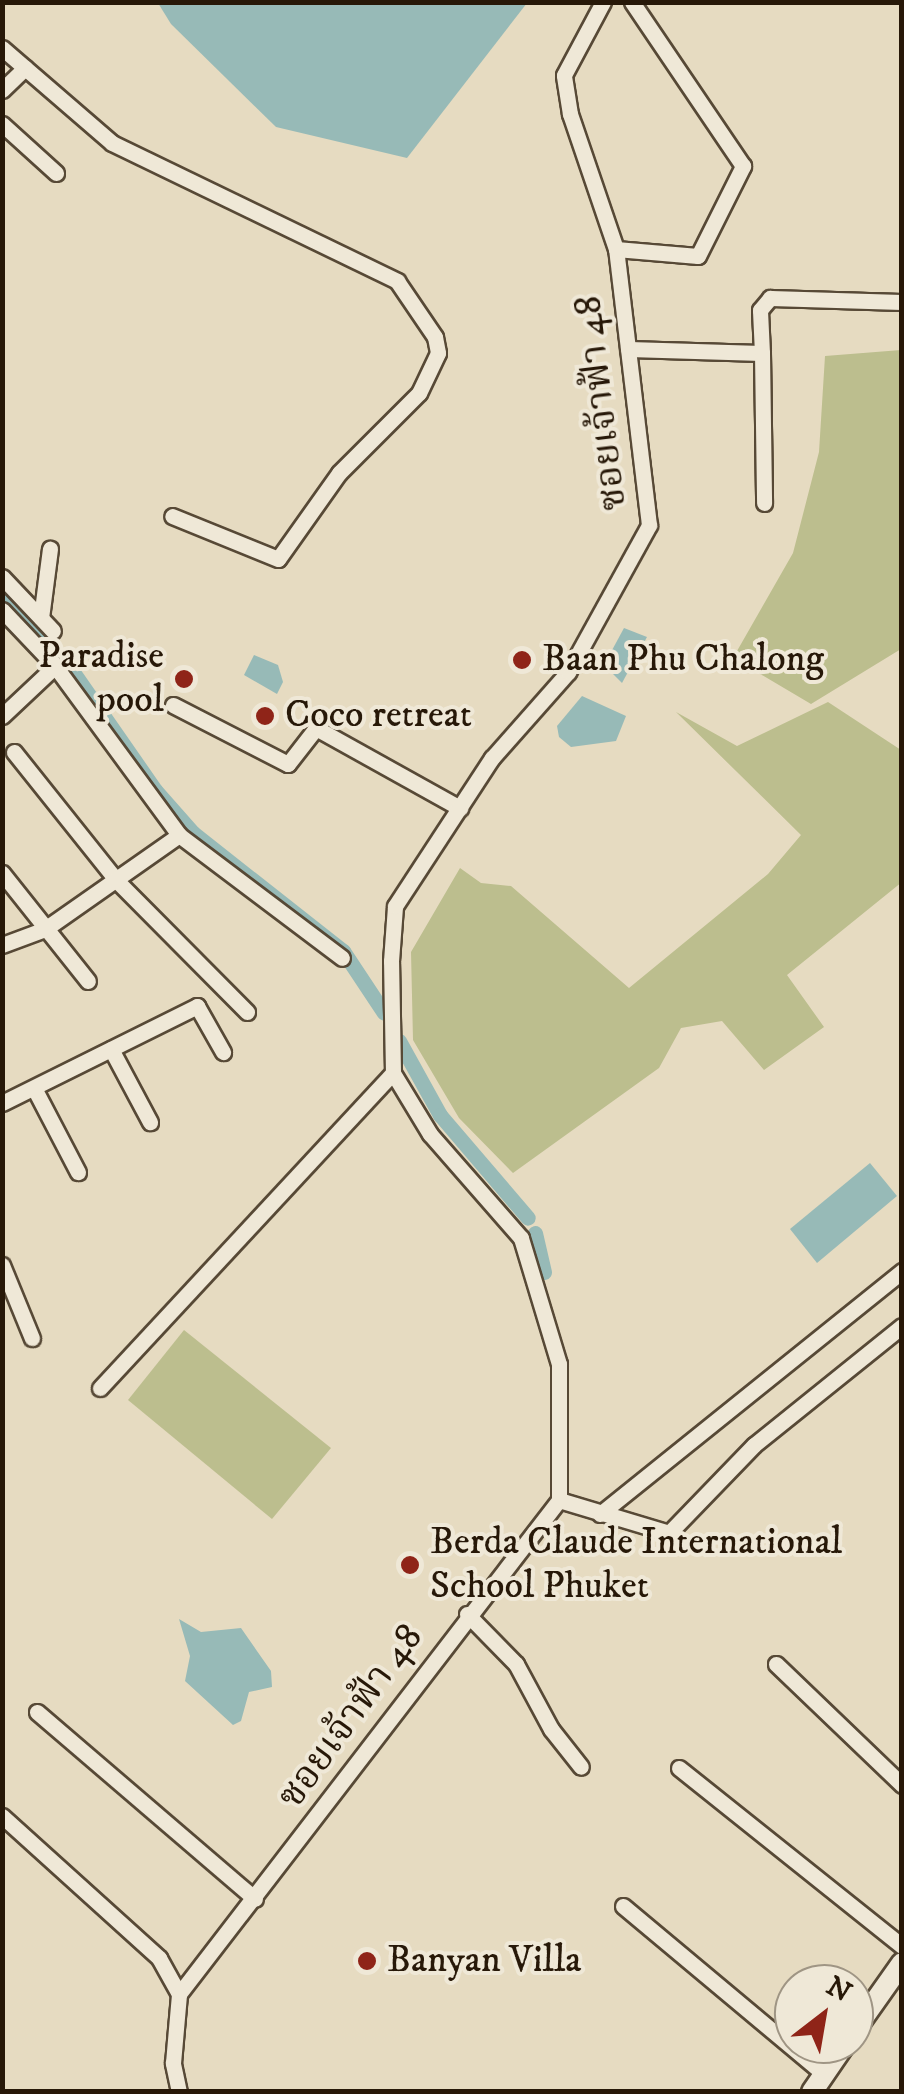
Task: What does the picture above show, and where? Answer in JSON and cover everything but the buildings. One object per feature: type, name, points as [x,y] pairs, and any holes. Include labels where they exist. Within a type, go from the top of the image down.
[{"type":"main road","points":[[874,2003],[902,1963]]},
{"type":"street","name":"ซอยเจ้าฟ้า 48","points":[[393,1073],[395,906],[492,758],[568,672],[649,525],[616,249],[570,114],[564,74],[603,2]]},
{"type":"street","points":[[616,249],[698,256],[743,166],[632,2]]},
{"type":"street","points":[[2,48],[112,142],[159,170],[396,281],[435,338],[438,353],[419,393],[339,473],[278,559],[172,516]]},
{"type":"street","points":[[2,90],[25,68]]},
{"type":"street","points":[[2,124],[56,173]]},
{"type":"street","points":[[764,503],[760,310],[770,298],[902,302]]},
{"type":"street","points":[[628,350],[762,353]]},
{"type":"street","points":[[41,618],[50,549]]},
{"type":"street","points":[[2,576],[53,631]]},
{"type":"street","points":[[2,610],[55,666],[179,836],[342,958]]},
{"type":"street","points":[[2,716],[55,666]]},
{"type":"street","points":[[173,705],[288,764],[316,728],[460,808]]},
{"type":"street","points":[[14,752],[116,880],[247,1012]]},
{"type":"street","points":[[2,945],[45,929],[179,836]]},
{"type":"street","points":[[2,873],[88,981]]},
{"type":"street","points":[[2,1103],[197,1006],[223,1052]]},
{"type":"street","points":[[111,1049],[150,1122]]},
{"type":"street","points":[[100,1388],[393,1073],[430,1134],[520,1238],[559,1364],[560,1500],[670,1533],[754,1445],[902,1326]]},
{"type":"street","points":[[34,1088],[78,1172]]},
{"type":"street","points":[[2,1265],[32,1338]]},
{"type":"street","points":[[600,1514],[902,1271]]},
{"type":"street","name":"ซอยเจ้าฟ้า 48","points":[[179,1994],[256,1899],[467,1614],[523,1553],[560,1500]]},
{"type":"street","points":[[467,1614],[516,1664],[550,1730],[581,1767]]},
{"type":"street","points":[[776,1664],[902,1785]]},
{"type":"street","points":[[37,1712],[256,1899]]},
{"type":"street","points":[[679,1768],[902,1946]]},
{"type":"street","points":[[2,1816],[159,1958],[179,1994],[174,2063],[179,2092]]},
{"type":"street","points":[[623,1906],[818,2083]]},
{"type":"green space","points":[[901,350],[901,649],[811,704],[733,658],[793,553],[819,452],[825,356]]},
{"type":"green space","points":[[828,702],[901,750],[902,882],[787,975],[824,1027],[764,1070],[722,1021],[681,1028],[659,1068],[513,1173],[459,1118],[413,1040],[411,952],[460,868],[481,883],[511,886],[629,988],[768,874],[801,835],[676,712],[737,746]]},
{"type":"green space","points":[[184,1330],[331,1448],[272,1519],[128,1400]]},
{"type":"water","points":[[158,3],[527,3],[407,158],[276,127],[171,24]]},
{"type":"water","points":[[624,628],[647,637],[622,683],[604,665]]},
{"type":"water","points":[[254,655],[278,665],[283,682],[277,694],[244,675]]},
{"type":"water","points":[[582,696],[626,716],[616,741],[571,747],[559,737],[557,726]]},
{"type":"water","points":[[870,1163],[897,1196],[817,1263],[790,1229]]},
{"type":"water","points":[[179,1619],[201,1632],[241,1628],[271,1671],[272,1687],[249,1692],[241,1721],[233,1725],[185,1681],[190,1656]]},
{"type":"waterway","points":[[2,597],[73,672],[155,790],[193,833],[343,951],[384,1013]]},
{"type":"waterway","points":[[399,1041],[440,1115],[528,1218]]},
{"type":"waterway","points":[[535,1233],[544,1272]]},
{"type":"place","name":"Baan Phu Chalong","points":[[522,660]]},
{"type":"place","name":"Paradise pool","points":[[184,679]]},
{"type":"place","name":"Coco retreat","points":[[265,716]]},
{"type":"place","name":"Berda Claude International School Phuket","points":[[410,1565]]},
{"type":"place","name":"Banyan Villa","points":[[367,1961]]}]
